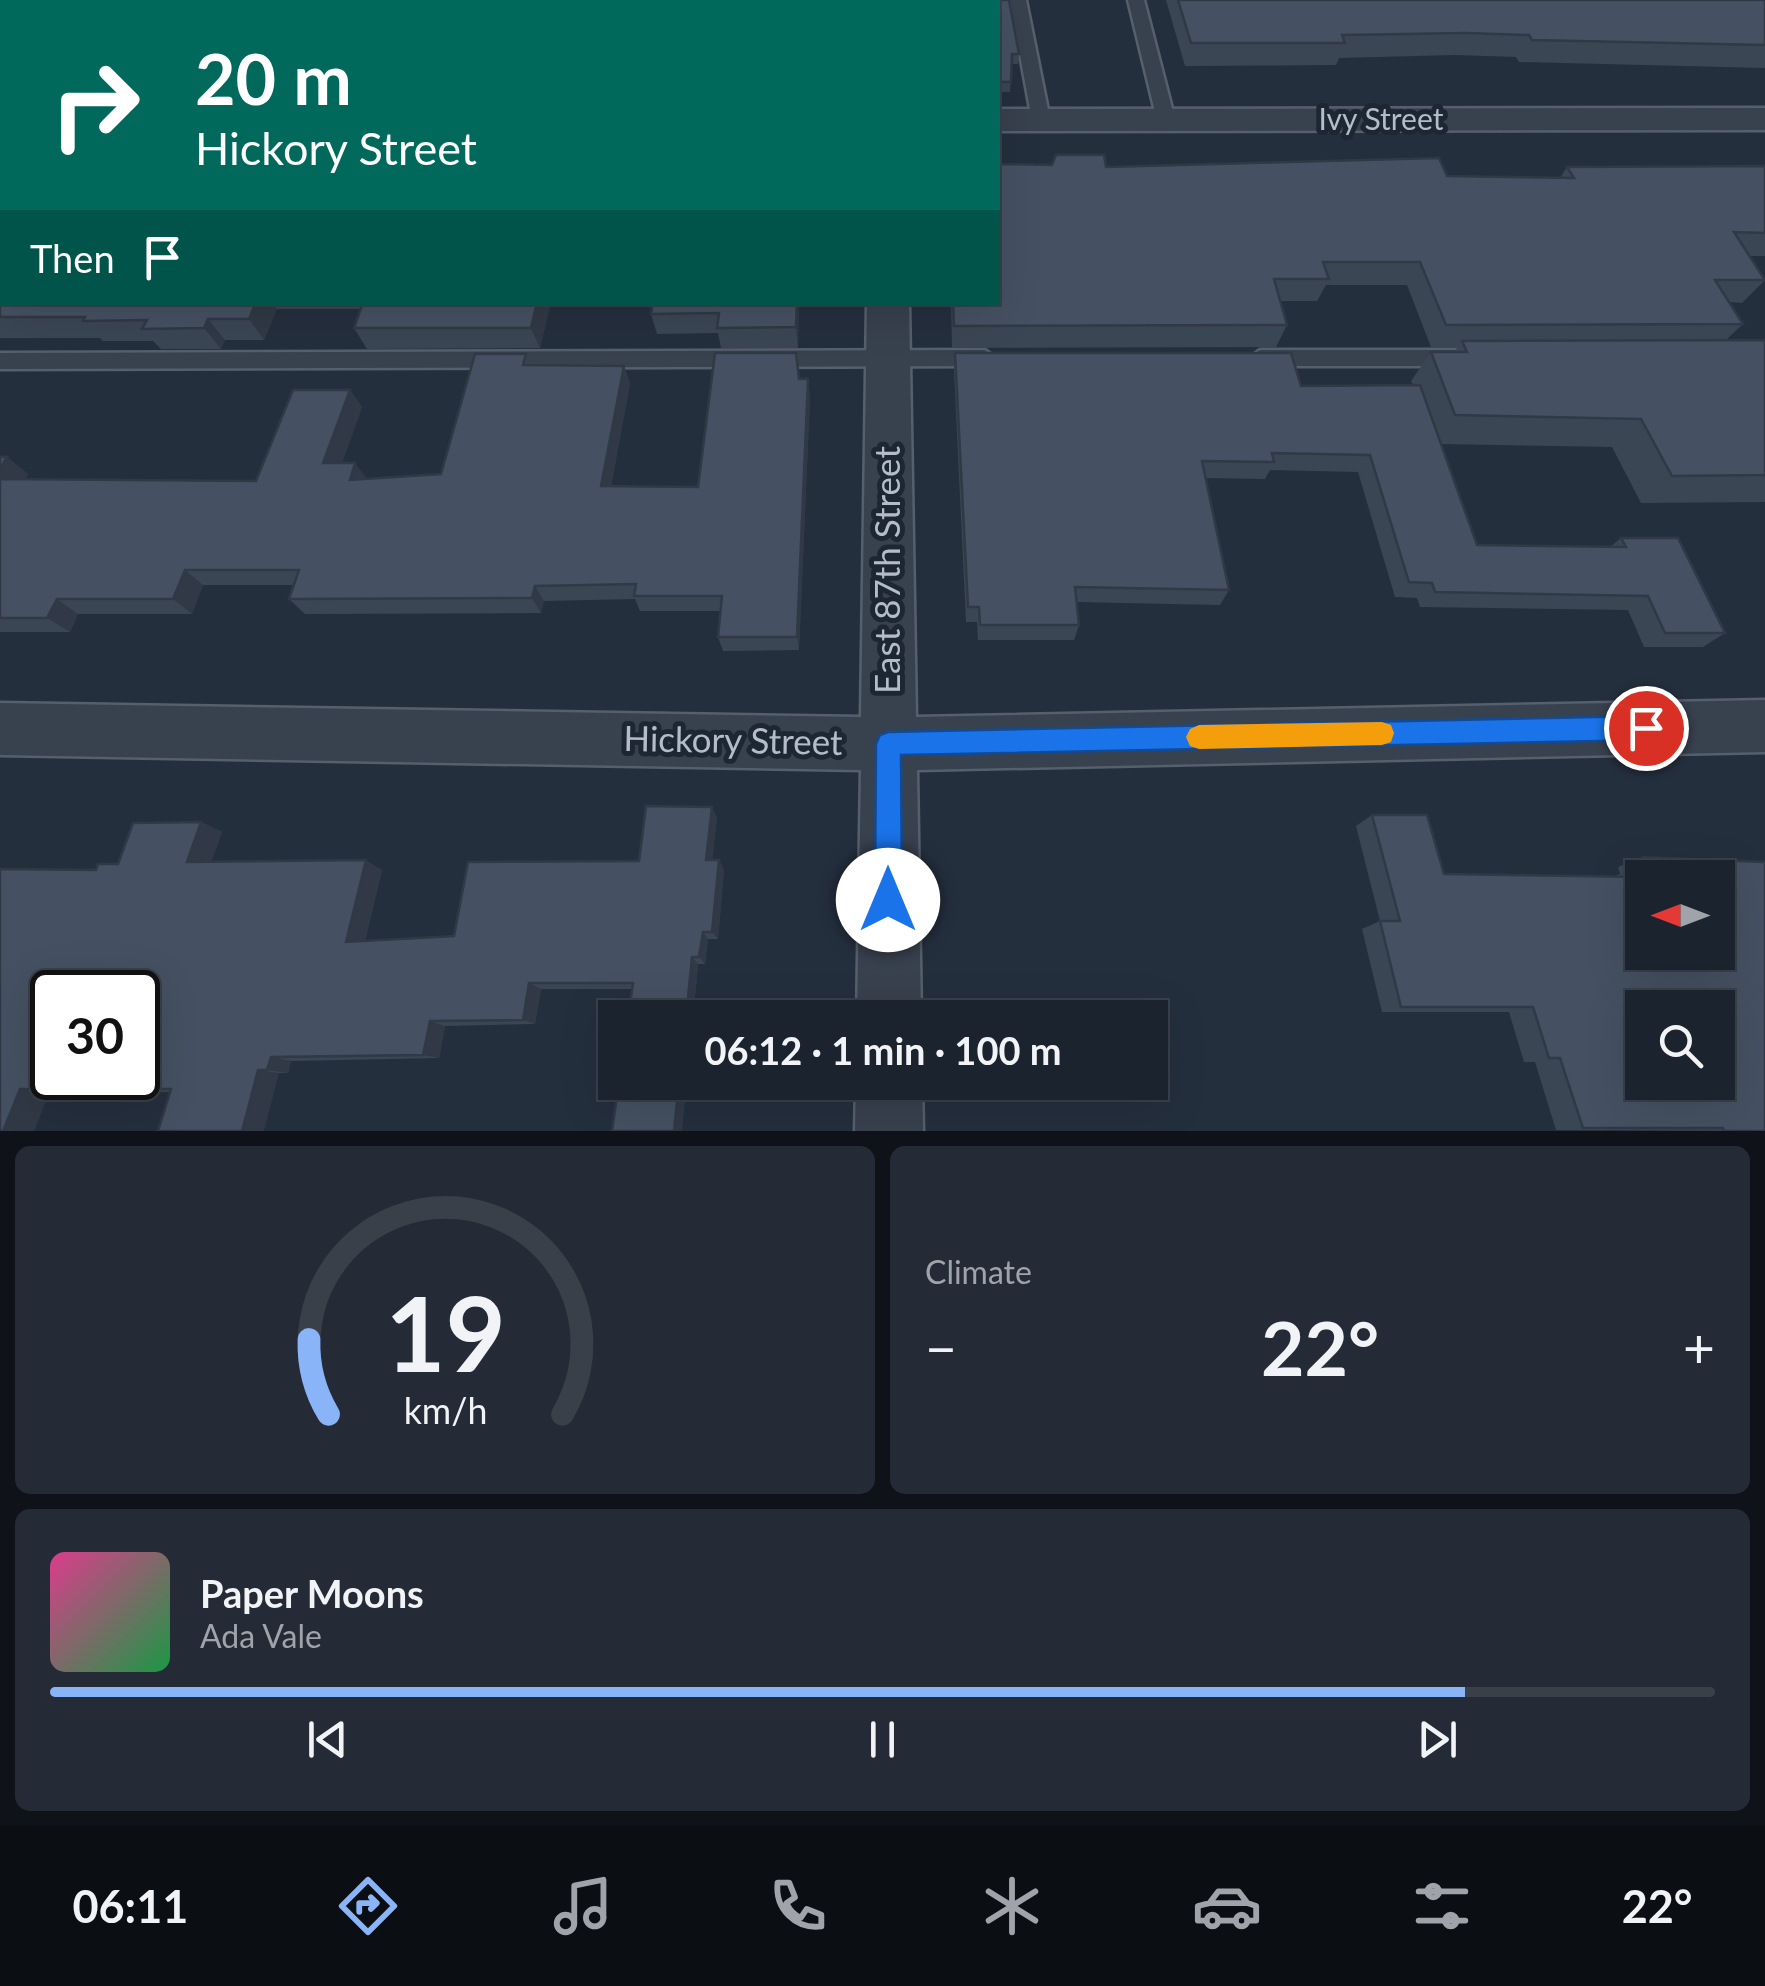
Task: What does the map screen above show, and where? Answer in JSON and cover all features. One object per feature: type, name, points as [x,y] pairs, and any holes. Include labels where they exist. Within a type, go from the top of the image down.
[{"type":"street","name":"Ivy Street","points":[[1000,120],[1765,119]]},
{"type":"street","name":"East 87th Street","points":[[888,305],[889,1000]]},
{"type":"street","name":"Hickory Street","points":[[0,730],[888,744],[1765,726]]},
{"type":"street","points":[[889,1100],[889,1131]]},
{"type":"lane","points":[[1018,0],[1041,120]]},
{"type":"lane","points":[[1136,0],[1166,120]]},
{"type":"lane","points":[[0,361],[1008,358]]},
{"type":"lane","points":[[1227,358],[1486,358]]},
{"type":"building","points":[[1000,0],[1009,0],[1019,54],[1012,54],[1011,82],[1000,82]]},
{"type":"building","points":[[1178,0],[1765,0],[1765,45],[1532,40],[1529,35],[1467,33],[1342,35],[1345,43],[1191,43]]},
{"type":"building","points":[[1056,155],[1104,155],[1106,167],[1439,158],[1447,176],[1574,178],[1567,167],[1765,166],[1765,233],[1734,232],[1765,280],[1715,280],[1743,324],[1446,325],[1420,262],[1323,262],[1329,279],[1274,279],[1287,325],[954,326],[953,305],[1000,305],[1000,164],[1052,165]]},
{"type":"building","points":[[0,305],[255,305],[249,319],[208,319],[204,328],[142,329],[147,320],[0,317]]},
{"type":"building","points":[[362,305],[536,305],[531,328],[354,328]]},
{"type":"building","points":[[652,305],[797,305],[796,327],[717,328],[719,313],[651,314]]},
{"type":"building","points":[[1765,340],[1765,475],[1672,476],[1641,419],[1455,415],[1431,352],[1467,352],[1462,341]]},
{"type":"building","points":[[715,353],[796,353],[799,379],[808,379],[797,637],[718,637],[722,596],[634,596],[636,584],[535,586],[532,598],[289,599],[299,570],[185,570],[173,599],[57,599],[47,618],[0,618],[0,479],[256,481],[293,390],[350,390],[323,463],[355,463],[350,480],[441,474],[475,354],[526,354],[523,365],[624,366],[601,486],[698,487]]},
{"type":"building","points":[[955,353],[1291,353],[1301,386],[1420,385],[1477,545],[1626,547],[1621,538],[1678,538],[1725,633],[1665,633],[1648,596],[1435,592],[1432,583],[1409,582],[1370,455],[1272,453],[1274,462],[1202,461],[1229,590],[1075,587],[1079,625],[980,625],[979,607],[968,607]]},
{"type":"building","points":[[646,806],[712,807],[706,860],[719,860],[712,932],[703,932],[699,957],[692,957],[688,1000],[631,1000],[633,983],[529,983],[523,1020],[430,1021],[423,1055],[271,1057],[267,1070],[258,1070],[242,1131],[158,1131],[171,1089],[160,1089],[160,970],[30,970],[30,1089],[20,1089],[0,1131],[0,869],[96,870],[98,864],[118,864],[133,823],[201,822],[187,862],[366,860],[346,942],[454,936],[468,862],[639,861]]},
{"type":"building","points":[[1372,815],[1427,815],[1444,874],[1625,877],[1625,970],[1735,970],[1735,861],[1765,862],[1765,1131],[1583,1128],[1560,1058],[1549,1058],[1533,1007],[1401,1007],[1380,921],[1400,921]]},
{"type":"building","points":[[1643,857],[1716,860],[1644,860]]},
{"type":"building","points":[[616,1100],[677,1100],[674,1131],[612,1131]]},
{"type":"slow traffic","points":[[1199,737],[1382,733]]},
{"type":"route","points":[[888,900],[888,744],[1646,728]]}]
